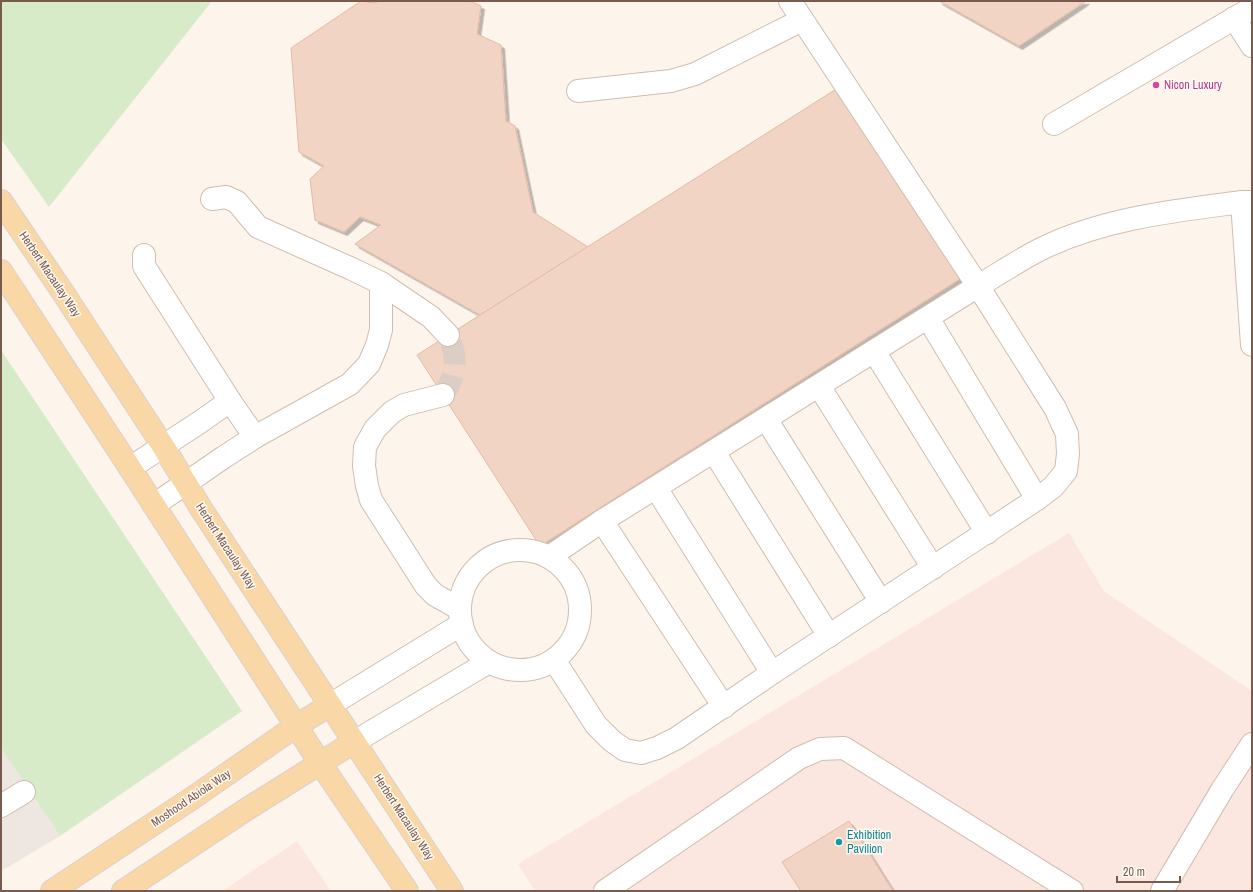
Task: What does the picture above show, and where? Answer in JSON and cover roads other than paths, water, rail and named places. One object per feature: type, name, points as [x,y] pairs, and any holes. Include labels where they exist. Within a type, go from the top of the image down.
[{"type":"main road","name":"Herbert Macaulay Way","points":[[1,201],[163,446],[187,483],[202,510],[452,891]]},
{"type":"main road","points":[[1,271],[320,763],[407,891]]},
{"type":"main road","name":"Moshood Abiola Way","points":[[52,891],[194,797],[296,726],[330,705]]},
{"type":"main road","points":[[123,891],[247,809],[354,742]]},
{"type":"lane","points":[[554,660],[596,726],[612,741],[625,750],[641,753],[657,748],[677,738],[772,673],[987,533],[1053,487],[1066,471],[1068,454],[1067,434],[1055,408],[978,286],[790,1]]},
{"type":"lane","points":[[1054,124],[1243,13],[1252,46]]},
{"type":"lane","points":[[578,91],[672,81],[695,74],[802,20]]},
{"type":"lane","points":[[212,199],[226,197],[237,202],[258,227],[381,283],[431,317],[448,335]]},
{"type":"lane","points":[[549,557],[602,521],[978,286],[1041,249],[1078,234],[1106,225],[1166,212],[1247,202],[1252,344]]},
{"type":"lane","points":[[144,255],[144,266],[230,401],[255,437]]},
{"type":"lane","points":[[154,505],[255,437],[350,384],[369,364],[377,345],[381,330],[381,283]]},
{"type":"lane","points":[[928,318],[1037,499]]},
{"type":"lane","points":[[874,351],[987,533]]},
{"type":"lane","points":[[819,386],[933,568]]},
{"type":"lane","points":[[443,395],[404,405],[392,412],[375,430],[365,447],[364,466],[366,486],[371,500],[426,586],[461,617]]},
{"type":"lane","points":[[130,468],[230,401]]},
{"type":"lane","points":[[766,419],[881,602]]},
{"type":"lane","points":[[714,452],[829,636]]},
{"type":"lane","points":[[656,488],[772,673]]},
{"type":"lane","points":[[602,521],[724,707]]},
{"type":"lane","points":[[520,550],[535,552],[549,557],[562,566],[572,578],[578,592],[581,608],[580,623],[574,637],[566,650],[554,660],[538,668],[522,670],[505,668],[489,662],[477,652],[467,639],[461,617],[462,594],[468,579],[478,567],[490,558],[504,552],[520,550]]},
{"type":"lane","points":[[330,705],[461,617]]},
{"type":"lane","points":[[354,742],[489,662]]},
{"type":"lane","points":[[1162,891],[1222,790],[1252,744]]},
{"type":"lane","points":[[605,891],[799,758],[820,749],[844,748],[1072,891]]},
{"type":"lane","points":[[1,806],[24,792]]},
{"type":"tunnel","points":[[443,395],[451,380],[455,359],[448,335]]},
{"type":"place","name":"Nicon Luxury","points":[[1156,85]]},
{"type":"place","name":"Exhibition Pavilion","points":[[839,842]]}]
